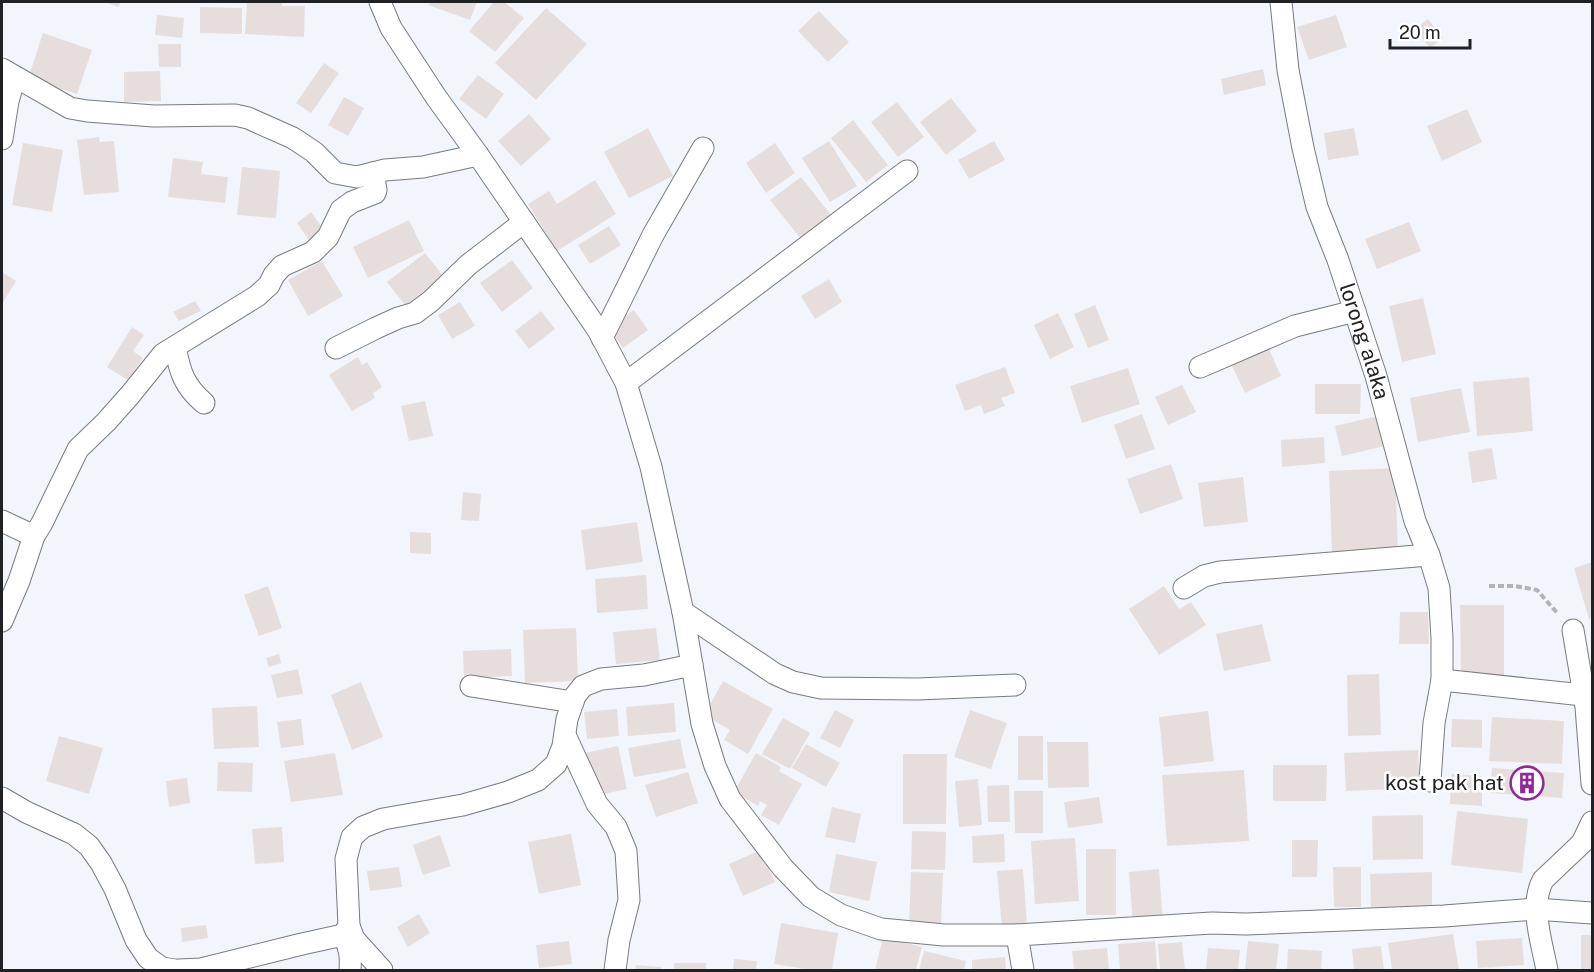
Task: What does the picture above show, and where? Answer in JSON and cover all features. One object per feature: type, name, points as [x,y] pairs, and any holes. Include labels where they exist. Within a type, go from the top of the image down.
[{"type":"street","points":[[380,2],[391,28],[602,338],[626,383],[651,467],[683,612],[702,724],[715,766],[730,799],[783,868],[811,897],[841,915],[880,929],[944,935],[1017,935],[1212,923],[1257,924],[1444,916],[1535,909],[1593,913]]},
{"type":"street","name":"lorong alaka","points":[[1281,2],[1288,70],[1317,207],[1338,260],[1376,376],[1415,521],[1439,588],[1442,680],[1434,723],[1430,781]]},
{"type":"street","points":[[2,139],[8,101],[8,73],[70,108],[154,116],[235,115],[248,118],[293,138],[314,152],[335,173],[357,177],[385,170],[423,167],[478,155]]},
{"type":"street","points":[[602,338],[653,235],[703,148]]},
{"type":"street","points":[[626,383],[907,171]]},
{"type":"street","points":[[2,621],[20,581],[34,536],[78,449],[122,404],[163,354],[256,296],[269,285],[282,266],[313,252],[328,237],[341,210],[352,202],[375,193],[373,173]]},
{"type":"street","points":[[336,348],[398,318],[415,313],[431,301],[468,265],[524,222]]},
{"type":"street","points":[[1200,367],[1295,326],[1354,311]]},
{"type":"street","points":[[175,347],[183,379],[204,403]]},
{"type":"street","points":[[2,521],[34,536]]},
{"type":"street","points":[[1184,588],[1204,576],[1220,572],[1429,555]]},
{"type":"street","points":[[683,612],[776,674],[793,682],[821,688],[917,689],[1015,685]]},
{"type":"street","points":[[1573,630],[1586,707],[1593,784]]},
{"type":"street","points":[[350,970],[351,953],[346,930],[346,859],[352,837],[363,827],[383,819],[463,805],[508,792],[538,780],[556,764],[563,746],[567,719],[575,696],[583,686],[602,679],[644,675],[692,665]]},
{"type":"street","points":[[1442,680],[1583,695]]},
{"type":"street","points":[[471,686],[573,702]]},
{"type":"street","points":[[565,735],[597,804],[616,827],[626,851],[629,900],[619,940],[615,970]]},
{"type":"street","points":[[2,798],[74,834],[89,846],[102,863],[115,889],[136,940],[148,958],[162,968],[201,969],[302,944],[346,930]]},
{"type":"street","points":[[1546,970],[1535,909],[1539,887],[1543,880],[1582,843],[1593,822]]},
{"type":"street","points":[[346,930],[382,970]]},
{"type":"street","points":[[1017,935],[1023,970]]},
{"type":"path","points":[[1489,586],[1515,586],[1537,590],[1573,630]]},
{"type":"building","points":[[105,2],[121,2],[118,7]]},
{"type":"building","points":[[247,2],[282,2],[282,6],[305,6],[304,37],[245,34]]},
{"type":"building","points":[[430,2],[477,2],[470,20],[428,5]]},
{"type":"building","points":[[494,2],[504,2],[524,18],[495,52],[469,31]]},
{"type":"building","points":[[200,7],[242,8],[242,34],[200,33]]},
{"type":"building","points":[[546,8],[587,44],[536,100],[495,63]]},
{"type":"building","points":[[819,11],[849,42],[828,62],[798,31]]},
{"type":"building","points":[[157,15],[184,18],[182,38],[155,35]]},
{"type":"building","points":[[1336,15],[1347,47],[1309,60],[1297,27]]},
{"type":"building","points":[[1428,19],[1443,38],[1430,48],[1415,29]]},
{"type":"building","points":[[43,33],[92,50],[77,94],[28,79]]},
{"type":"building","points":[[158,44],[181,44],[181,67],[159,67]]},
{"type":"building","points":[[324,63],[339,73],[311,113],[296,103]]},
{"type":"building","points":[[1263,69],[1266,85],[1224,95],[1221,79]]},
{"type":"building","points":[[160,71],[161,101],[124,102],[124,72]]},
{"type":"building","points":[[478,75],[504,94],[486,119],[459,99]]},
{"type":"building","points":[[344,97],[364,108],[348,136],[328,125]]},
{"type":"building","points":[[951,98],[977,131],[946,155],[920,122]]},
{"type":"building","points":[[897,102],[924,137],[898,157],[871,122]]},
{"type":"building","points":[[1467,109],[1482,142],[1442,161],[1427,126]]},
{"type":"building","points":[[529,114],[551,139],[521,166],[498,141]]},
{"type":"building","points":[[853,120],[888,165],[866,182],[831,138]]},
{"type":"building","points":[[648,128],[673,176],[629,198],[604,152]]},
{"type":"building","points":[[1354,128],[1359,155],[1328,160],[1324,133]]},
{"type":"building","points":[[99,137],[100,142],[114,141],[119,192],[84,195],[77,140]]},
{"type":"building","points":[[829,141],[857,186],[830,202],[802,158]]},
{"type":"building","points":[[994,141],[1005,160],[969,179],[958,160]]},
{"type":"building","points":[[23,143],[63,150],[52,212],[12,205]]},
{"type":"building","points":[[775,143],[795,173],[766,193],[746,163]]},
{"type":"building","points":[[173,158],[203,162],[201,174],[228,177],[225,203],[168,197]]},
{"type":"building","points":[[242,167],[280,171],[276,218],[237,215]]},
{"type":"building","points":[[801,177],[831,215],[801,239],[770,200]]},
{"type":"building","points":[[595,180],[616,214],[557,251],[528,204],[549,191],[557,204]]},
{"type":"building","points":[[311,212],[326,233],[311,243],[297,223]]},
{"type":"building","points":[[409,220],[424,251],[368,278],[353,247]]},
{"type":"building","points":[[1409,222],[1421,251],[1377,269],[1365,239]]},
{"type":"building","points":[[609,226],[621,245],[590,264],[578,245]]},
{"type":"building","points":[[425,253],[447,281],[409,310],[387,282]]},
{"type":"building","points":[[512,260],[533,288],[502,312],[480,283]]},
{"type":"building","points":[[322,261],[343,296],[308,316],[288,280]]},
{"type":"building","points":[[2,272],[16,281],[2,304]]},
{"type":"building","points":[[829,279],[842,302],[815,319],[801,296]]},
{"type":"building","points":[[1423,298],[1436,354],[1402,362],[1389,306]]},
{"type":"building","points":[[195,301],[201,311],[179,321],[173,312]]},
{"type":"building","points":[[460,302],[475,326],[452,339],[438,315]]},
{"type":"building","points":[[1095,305],[1109,340],[1088,348],[1074,314]]},
{"type":"building","points":[[634,310],[648,330],[623,348],[608,327]]},
{"type":"building","points":[[541,311],[555,329],[529,349],[515,331]]},
{"type":"building","points":[[1058,313],[1074,347],[1050,359],[1034,325]]},
{"type":"building","points":[[132,327],[144,335],[133,351],[143,358],[128,380],[107,367]]},
{"type":"building","points":[[1268,347],[1281,376],[1245,393],[1231,364]]},
{"type":"building","points":[[358,357],[362,365],[367,362],[382,387],[373,393],[375,398],[352,411],[329,375]]},
{"type":"building","points":[[1005,367],[1015,393],[1001,398],[1005,406],[984,414],[981,405],[965,411],[955,385]]},
{"type":"building","points":[[1128,368],[1140,404],[1082,423],[1070,386]]},
{"type":"building","points":[[1529,377],[1533,431],[1477,436],[1473,382]]},
{"type":"building","points":[[1315,384],[1361,384],[1360,414],[1315,414]]},
{"type":"building","points":[[1182,385],[1196,412],[1168,425],[1155,397]]},
{"type":"building","points":[[1461,388],[1470,432],[1418,442],[1410,398]]},
{"type":"building","points":[[425,401],[433,436],[409,441],[401,406]]},
{"type":"building","points":[[1142,414],[1155,449],[1126,459],[1114,425]]},
{"type":"building","points":[[1378,416],[1385,446],[1342,456],[1335,426]]},
{"type":"building","points":[[1324,437],[1325,463],[1282,467],[1281,440]]},
{"type":"building","points":[[1492,448],[1497,479],[1472,483],[1468,452]]},
{"type":"building","points":[[1171,464],[1183,499],[1140,514],[1127,479]]},
{"type":"building","points":[[1395,468],[1398,552],[1332,554],[1329,471]]},
{"type":"building","points":[[1243,477],[1248,522],[1204,527],[1198,483]]},
{"type":"building","points":[[463,492],[481,494],[479,521],[461,520]]},
{"type":"building","points":[[637,522],[643,562],[586,570],[581,530]]},
{"type":"building","points":[[410,532],[431,533],[431,554],[410,553]]},
{"type":"building","points":[[1592,562],[1592,618],[1589,619],[1574,568]]},
{"type":"building","points":[[646,575],[648,609],[597,613],[595,579]]},
{"type":"building","points":[[268,586],[282,628],[259,636],[244,595]]},
{"type":"building","points":[[1164,586],[1179,609],[1191,602],[1206,625],[1159,655],[1129,609]]},
{"type":"building","points":[[1460,605],[1504,605],[1504,678],[1461,678]]},
{"type":"building","points":[[1400,612],[1428,612],[1429,644],[1399,644]]},
{"type":"building","points":[[1262,624],[1271,661],[1224,671],[1216,634]]},
{"type":"building","points":[[576,628],[578,681],[525,683],[523,630]]},
{"type":"building","points":[[656,628],[660,660],[616,664],[613,632]]},
{"type":"building","points":[[511,649],[512,676],[464,678],[463,651]]},
{"type":"building","points":[[279,654],[281,663],[269,667],[266,658]]},
{"type":"building","points":[[298,669],[303,694],[277,698],[271,675]]},
{"type":"building","points":[[1379,674],[1381,735],[1348,736],[1347,675]]},
{"type":"building","points":[[723,681],[773,709],[748,754],[724,740],[730,730],[704,715]]},
{"type":"building","points":[[361,682],[383,737],[352,750],[331,695]]},
{"type":"building","points":[[674,703],[676,732],[628,736],[626,707]]},
{"type":"building","points":[[257,706],[259,747],[214,749],[212,708]]},
{"type":"building","points":[[617,709],[619,736],[587,739],[584,712]]},
{"type":"building","points":[[835,710],[854,720],[840,748],[820,738]]},
{"type":"building","points":[[970,710],[1007,723],[991,769],[954,757]]},
{"type":"building","points":[[1208,711],[1214,761],[1164,767],[1159,717]]},
{"type":"building","points":[[1492,717],[1564,721],[1562,764],[1489,761]]},
{"type":"building","points":[[783,718],[810,733],[790,769],[762,754]]},
{"type":"building","points":[[301,719],[304,745],[281,748],[277,722]]},
{"type":"building","points":[[1452,719],[1482,720],[1482,748],[1451,747]]},
{"type":"building","points":[[59,736],[103,748],[89,794],[46,781]]},
{"type":"building","points":[[1018,736],[1043,736],[1043,780],[1018,780]]},
{"type":"building","points":[[680,739],[686,768],[634,777],[628,748]]},
{"type":"building","points":[[1047,742],[1088,742],[1089,787],[1048,788]]},
{"type":"building","points":[[806,744],[840,763],[826,787],[792,768]]},
{"type":"building","points":[[618,746],[627,789],[594,796],[585,753]]},
{"type":"building","points":[[1418,750],[1420,788],[1346,791],[1344,753]]},
{"type":"building","points":[[335,753],[343,795],[291,802],[284,761]]},
{"type":"building","points":[[756,753],[781,767],[779,771],[802,784],[779,825],[761,815],[767,805],[760,801],[758,806],[734,792]]},
{"type":"building","points":[[903,754],[947,754],[946,824],[903,824]]},
{"type":"building","points":[[218,762],[253,763],[252,792],[217,791]]},
{"type":"building","points":[[1273,765],[1327,765],[1326,801],[1273,801]]},
{"type":"building","name":"kost pak hat","points":[[1492,768],[1564,773],[1562,798],[1490,793]]},
{"type":"building","points":[[1244,770],[1249,841],[1167,846],[1162,775]]},
{"type":"building","points":[[688,772],[698,803],[656,817],[645,785]]},
{"type":"building","points":[[1451,774],[1482,776],[1482,806],[1450,804]]},
{"type":"building","points":[[187,778],[190,803],[169,807],[166,781]]},
{"type":"building","points":[[978,779],[982,825],[959,827],[955,781]]},
{"type":"building","points":[[1009,785],[1010,822],[988,822],[987,786]]},
{"type":"building","points":[[1014,791],[1043,791],[1043,833],[1015,833]]},
{"type":"building","points":[[1099,797],[1103,823],[1068,828],[1064,802]]},
{"type":"building","points":[[832,807],[861,814],[855,843],[825,837]]},
{"type":"building","points":[[1457,811],[1528,819],[1522,873],[1451,865]]},
{"type":"building","points":[[1423,815],[1423,859],[1373,860],[1372,816]]},
{"type":"building","points":[[282,827],[284,862],[255,864],[252,829]]},
{"type":"building","points":[[912,831],[946,832],[945,870],[911,869]]},
{"type":"building","points":[[571,834],[581,885],[539,894],[528,842]]},
{"type":"building","points":[[1004,834],[1005,862],[973,863],[972,836]]},
{"type":"building","points":[[440,835],[451,866],[423,875],[413,845]]},
{"type":"building","points":[[1075,838],[1079,901],[1035,904],[1031,841]]},
{"type":"building","points":[[1292,840],[1318,840],[1317,877],[1292,877]]},
{"type":"building","points":[[1086,849],[1116,849],[1116,915],[1086,915]]},
{"type":"building","points":[[761,850],[775,882],[743,896],[729,864]]},
{"type":"building","points":[[836,854],[877,862],[869,901],[829,892]]},
{"type":"building","points":[[399,867],[402,887],[370,891],[367,871]]},
{"type":"building","points":[[1333,867],[1361,867],[1361,907],[1334,907]]},
{"type":"building","points":[[1023,869],[1027,926],[1002,928],[997,871]]},
{"type":"building","points":[[1159,869],[1163,923],[1133,925],[1129,872]]},
{"type":"building","points":[[911,872],[943,873],[941,925],[909,924]]},
{"type":"building","points":[[1432,872],[1432,906],[1371,907],[1370,874]]},
{"type":"building","points":[[419,914],[430,933],[408,947],[397,927]]},
{"type":"building","points":[[781,923],[838,933],[832,970],[811,970],[774,964]]},
{"type":"building","points":[[206,925],[208,938],[182,942],[181,928]]},
{"type":"building","points":[[1453,934],[1459,970],[1392,970],[1388,943]]},
{"type":"building","points":[[1581,935],[1592,935],[1592,970],[1581,970]]},
{"type":"building","points":[[883,937],[922,947],[916,970],[875,970]]},
{"type":"building","points":[[1522,938],[1524,965],[1478,968],[1476,941]]},
{"type":"building","points":[[569,941],[572,964],[539,968],[536,945]]},
{"type":"building","points":[[1155,941],[1157,970],[1120,970],[1118,944]]},
{"type":"building","points":[[1248,941],[1279,944],[1276,970],[1245,970]]},
{"type":"building","points":[[1182,942],[1185,970],[1160,970],[1158,944]]},
{"type":"building","points":[[1381,946],[1384,970],[1354,970],[1352,949]]},
{"type":"building","points":[[1107,948],[1109,970],[1074,970],[1072,951]]},
{"type":"building","points":[[1208,948],[1240,950],[1238,970],[1206,970]]},
{"type":"building","points":[[1288,949],[1322,951],[1321,970],[1287,970]]},
{"type":"building","points":[[924,951],[966,961],[964,970],[919,970]]},
{"type":"building","points":[[1005,957],[1006,970],[972,970],[972,960]]},
{"type":"building","points":[[734,959],[757,961],[756,970],[733,970]]},
{"type":"building","points":[[674,963],[706,963],[706,970],[674,970]]},
{"type":"building","points":[[636,965],[661,967],[661,970],[635,970]]},
{"type":"place","name":"kost pak hat","points":[[1527,783]]}]
